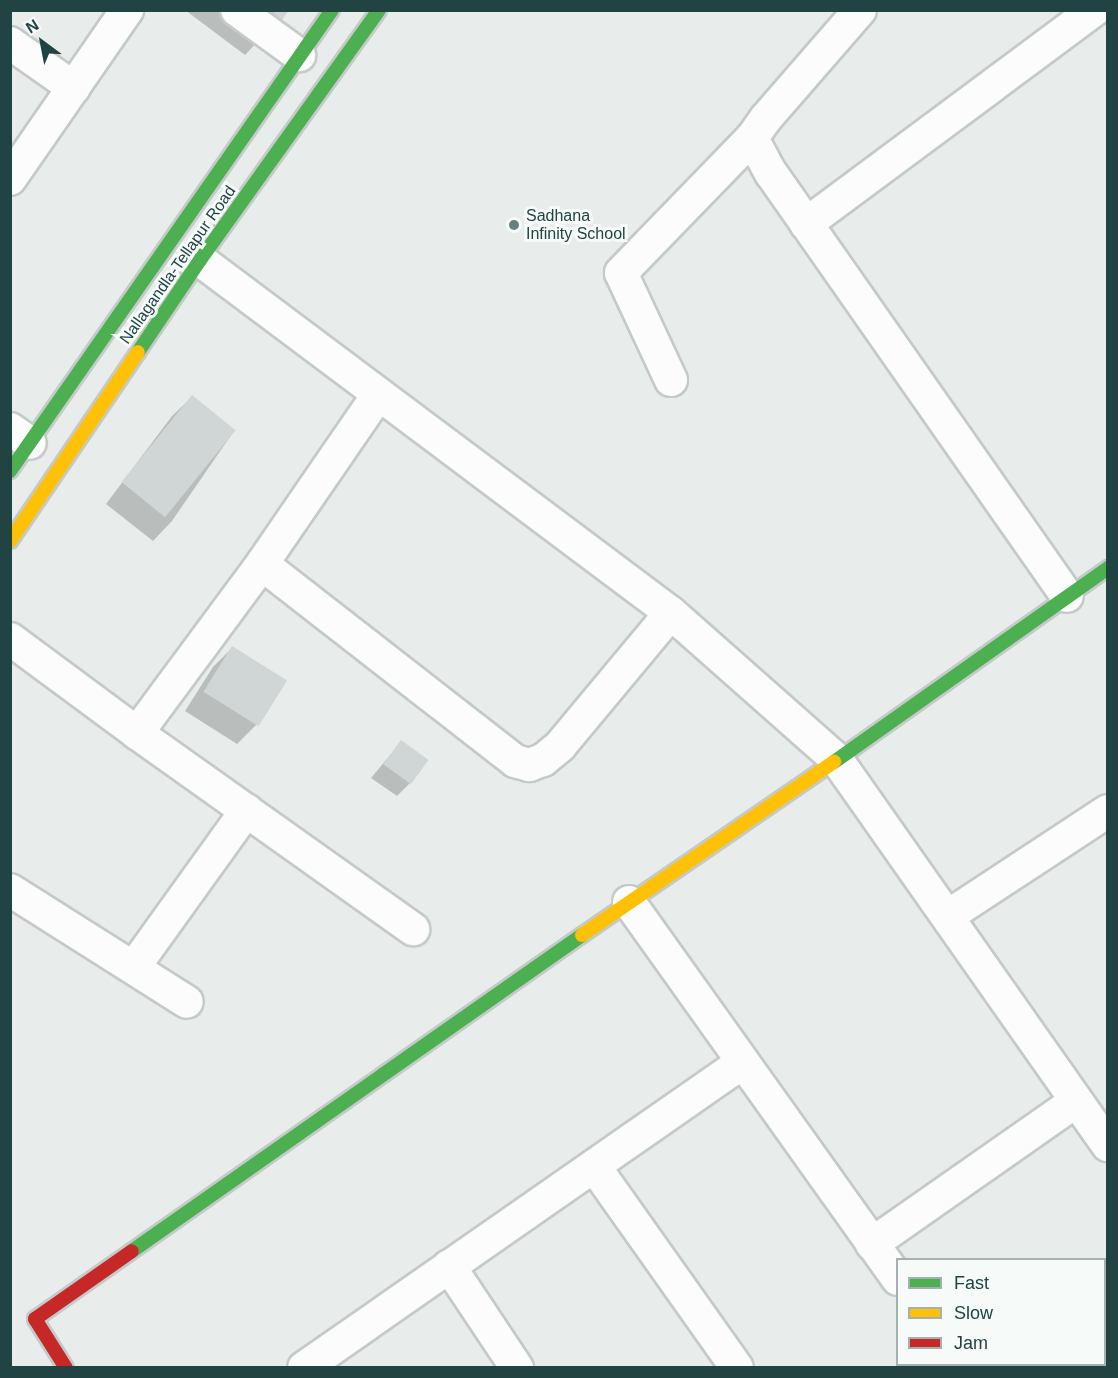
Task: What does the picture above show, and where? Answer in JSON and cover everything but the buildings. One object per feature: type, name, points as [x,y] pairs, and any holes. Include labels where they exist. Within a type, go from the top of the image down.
[{"type":"street","points":[[10,179],[127,10]]},
{"type":"street","points":[[237,10],[299,55]]},
{"type":"street","name":"Nallagandla-Tellapur Road","points":[[10,471],[20,436],[332,10]]},
{"type":"street","name":"Nallagandla-Tellapur Road","points":[[10,541],[200,260],[379,10]]},
{"type":"street","points":[[671,380],[621,273],[752,138],[766,118],[860,10]]},
{"type":"street","points":[[806,224],[1094,10]]},
{"type":"street","points":[[10,43],[74,88]]},
{"type":"street","points":[[752,138],[771,173],[806,224],[1067,596]]},
{"type":"street","points":[[200,260],[671,613],[837,760],[1107,1145]]},
{"type":"street","points":[[138,734],[262,564],[378,395]]},
{"type":"street","points":[[262,564],[515,760],[529,765],[543,760],[560,746],[671,613]]},
{"type":"street","points":[[66,1368],[35,1319],[629,902],[837,760],[1107,568]]},
{"type":"street","points":[[10,639],[138,734],[414,929]]},
{"type":"street","points":[[134,967],[247,810]]},
{"type":"street","points":[[948,916],[1107,811]]},
{"type":"street","points":[[10,890],[187,1002]]},
{"type":"street","points":[[629,902],[896,1278]]},
{"type":"street","points":[[304,1368],[743,1062]]},
{"type":"street","points":[[872,1244],[1077,1101]]},
{"type":"street","points":[[594,1166],[737,1368]]},
{"type":"street","points":[[449,1266],[517,1368]]},
{"type":"traffic: fast","points":[[10,471],[332,10]]},
{"type":"traffic: fast","points":[[138,352],[200,260],[379,10]]},
{"type":"traffic: fast","points":[[834,762],[1108,568]]},
{"type":"traffic: fast","points":[[132,1251],[582,935]]},
{"type":"traffic: slow","points":[[10,541],[138,352]]},
{"type":"traffic: slow","points":[[582,935],[834,762]]},
{"type":"traffic: jam","points":[[66,1368],[35,1319],[132,1251]]},
{"type":"place","name":"Sadhana Infinity School","points":[[514,225]]}]
